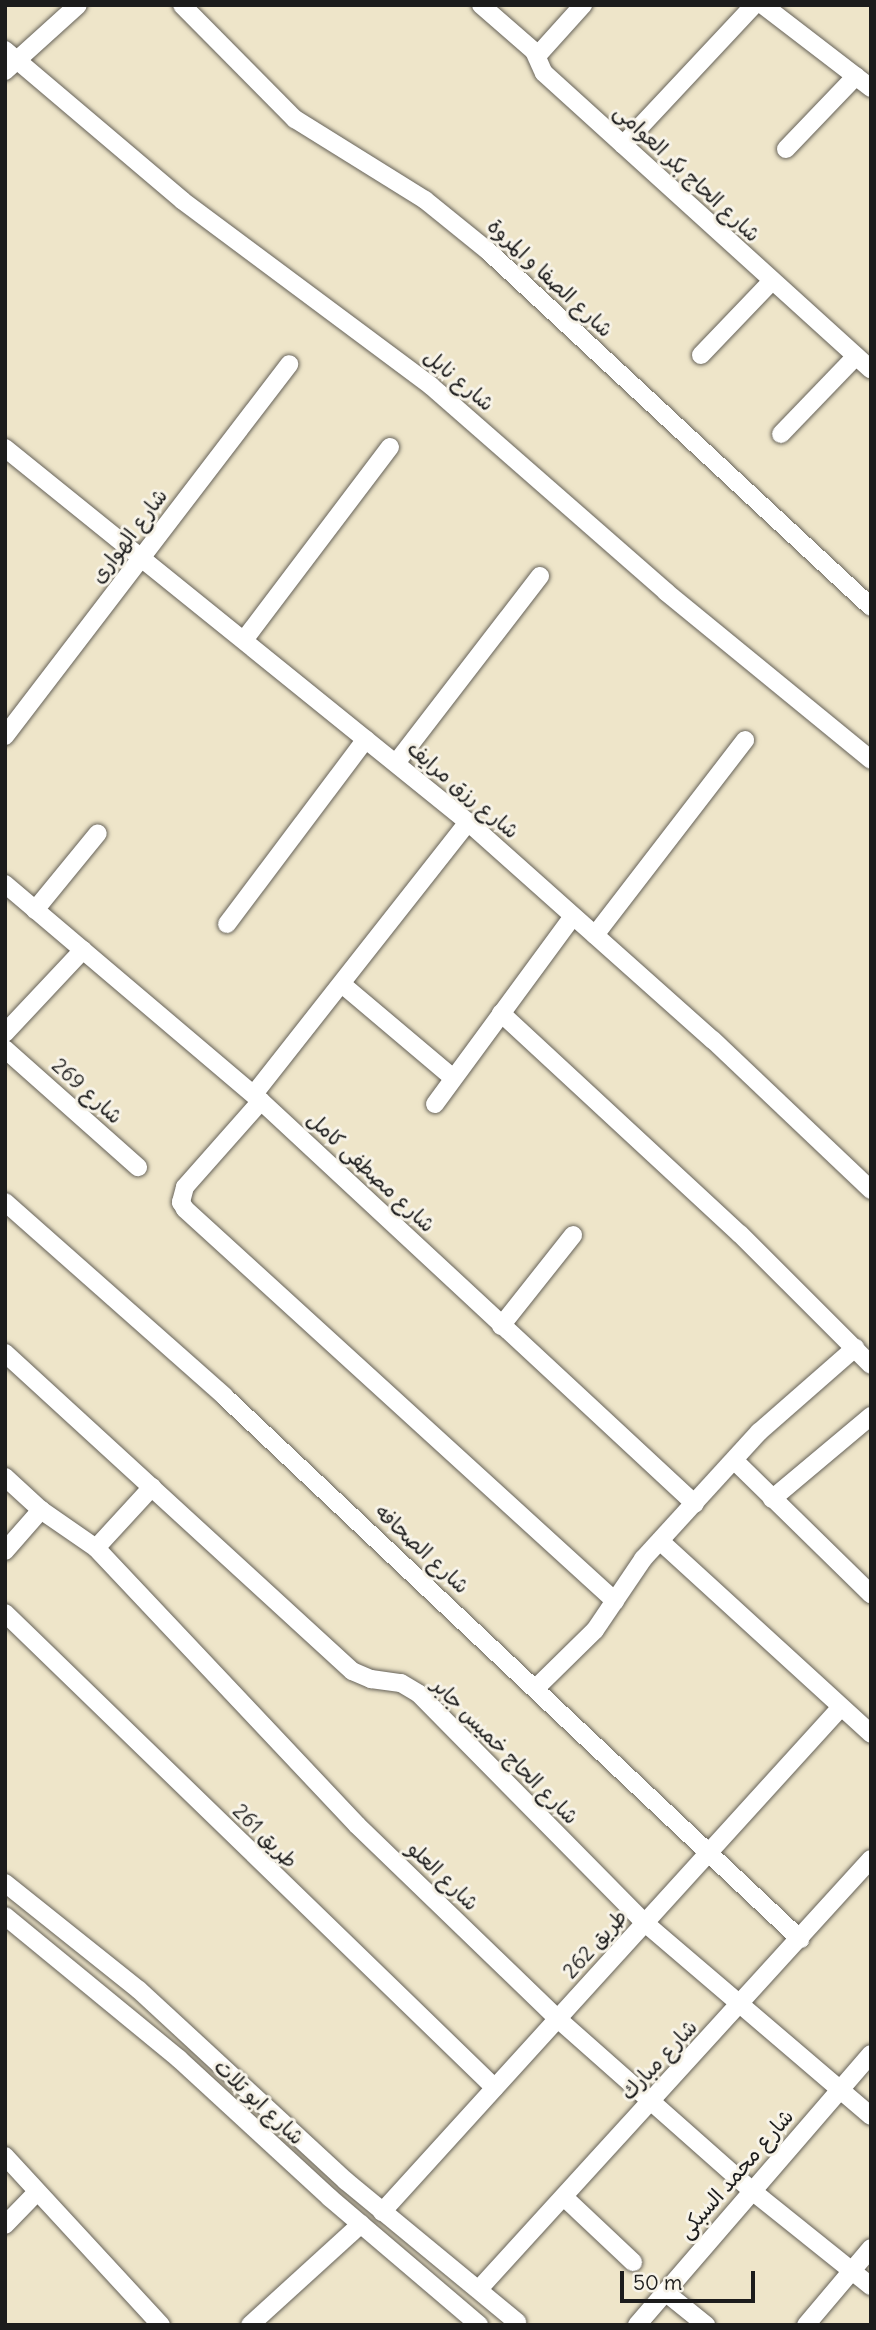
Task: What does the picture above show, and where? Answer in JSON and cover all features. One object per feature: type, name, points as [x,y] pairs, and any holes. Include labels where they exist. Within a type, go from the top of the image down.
[{"type":"street","points":[[9,61],[78,5]]},
{"type":"street","name":"شارع الصفا و المروة","points":[[183,5],[295,119],[425,200],[487,250],[871,607]]},
{"type":"street","name":"شارع الحاج بكر العوامى","points":[[481,5],[537,56],[544,73],[771,282],[871,369]]},
{"type":"street","points":[[537,56],[583,5]]},
{"type":"street","points":[[622,145],[754,5]]},
{"type":"street","points":[[763,5],[871,88]]},
{"type":"street","name":"شارع نايل","points":[[9,61],[183,201],[431,386],[666,592],[871,760]]},
{"type":"street","points":[[786,149],[856,76]]},
{"type":"street","points":[[701,355],[771,282]]},
{"type":"street","points":[[781,434],[856,356]]},
{"type":"street","name":"شارع الهوارى","points":[[5,736],[289,364]]},
{"type":"street","points":[[244,640],[390,447]]},
{"type":"street","name":"شارع رزق مرايف","points":[[5,448],[468,822],[595,935],[871,1190]]},
{"type":"street","points":[[396,763],[540,576]]},
{"type":"street","points":[[227,924],[366,739]]},
{"type":"street","points":[[595,935],[745,740]]},
{"type":"street","points":[[468,822],[258,1098],[184,1187],[181,1202],[185,1209],[615,1601]]},
{"type":"street","points":[[35,910],[98,833]]},
{"type":"street","name":"شارع مصطفى كامل","points":[[5,884],[258,1098],[695,1504]]},
{"type":"street","points":[[435,1104],[573,916]]},
{"type":"street","points":[[5,1033],[83,950]]},
{"type":"street","points":[[343,985],[453,1078]]},
{"type":"street","points":[[501,1013],[642,1140],[871,1365]]},
{"type":"street","name":"شارع 269","points":[[5,1049],[138,1167]]},
{"type":"street","name":"شارع الصحافه","points":[[5,1202],[224,1396],[537,1687],[800,1939]]},
{"type":"street","points":[[501,1325],[573,1235]]},
{"type":"street","points":[[537,1687],[595,1630],[660,1541],[736,1462],[760,1432],[855,1348]]},
{"type":"street","name":"شارع الحاج خميس جابر","points":[[5,1353],[352,1671],[371,1679],[401,1683],[419,1694],[645,1923],[738,2008],[871,2116]]},
{"type":"street","points":[[772,1499],[871,1416]]},
{"type":"street","points":[[736,1462],[871,1594]]},
{"type":"street","name":"شارع العلو","points":[[5,1477],[41,1510],[96,1548],[357,1825],[558,2019],[650,2104],[850,2272],[871,2286]]},
{"type":"street","points":[[96,1548],[152,1487]]},
{"type":"street","points":[[5,1551],[41,1510]]},
{"type":"street","points":[[660,1541],[871,1734]]},
{"type":"street","name":"طريق 261","points":[[5,1613],[495,2088]]},
{"type":"street","name":"طريق 262","points":[[382,2212],[841,1707]]},
{"type":"street","name":"شارع مبارك","points":[[478,2289],[738,2008],[871,1859]]},
{"type":"street","name":"شارع ابو تلات","points":[[5,1883],[139,1990],[346,2181],[517,2322]]},
{"type":"street","name":"شارع ابو تلات","points":[[5,1916],[179,2059],[330,2198],[480,2325]]},
{"type":"street","name":"شارع محمد السبكى","points":[[637,2325],[871,2054]]},
{"type":"street","points":[[5,2155],[161,2325]]},
{"type":"street","points":[[330,2198],[346,2181]]},
{"type":"street","points":[[5,2225],[37,2192]]},
{"type":"street","points":[[564,2197],[633,2262]]},
{"type":"street","points":[[250,2325],[361,2224]]},
{"type":"street","points":[[806,2325],[871,2248]]},
{"type":"street","points":[[665,2292],[706,2325]]}]
